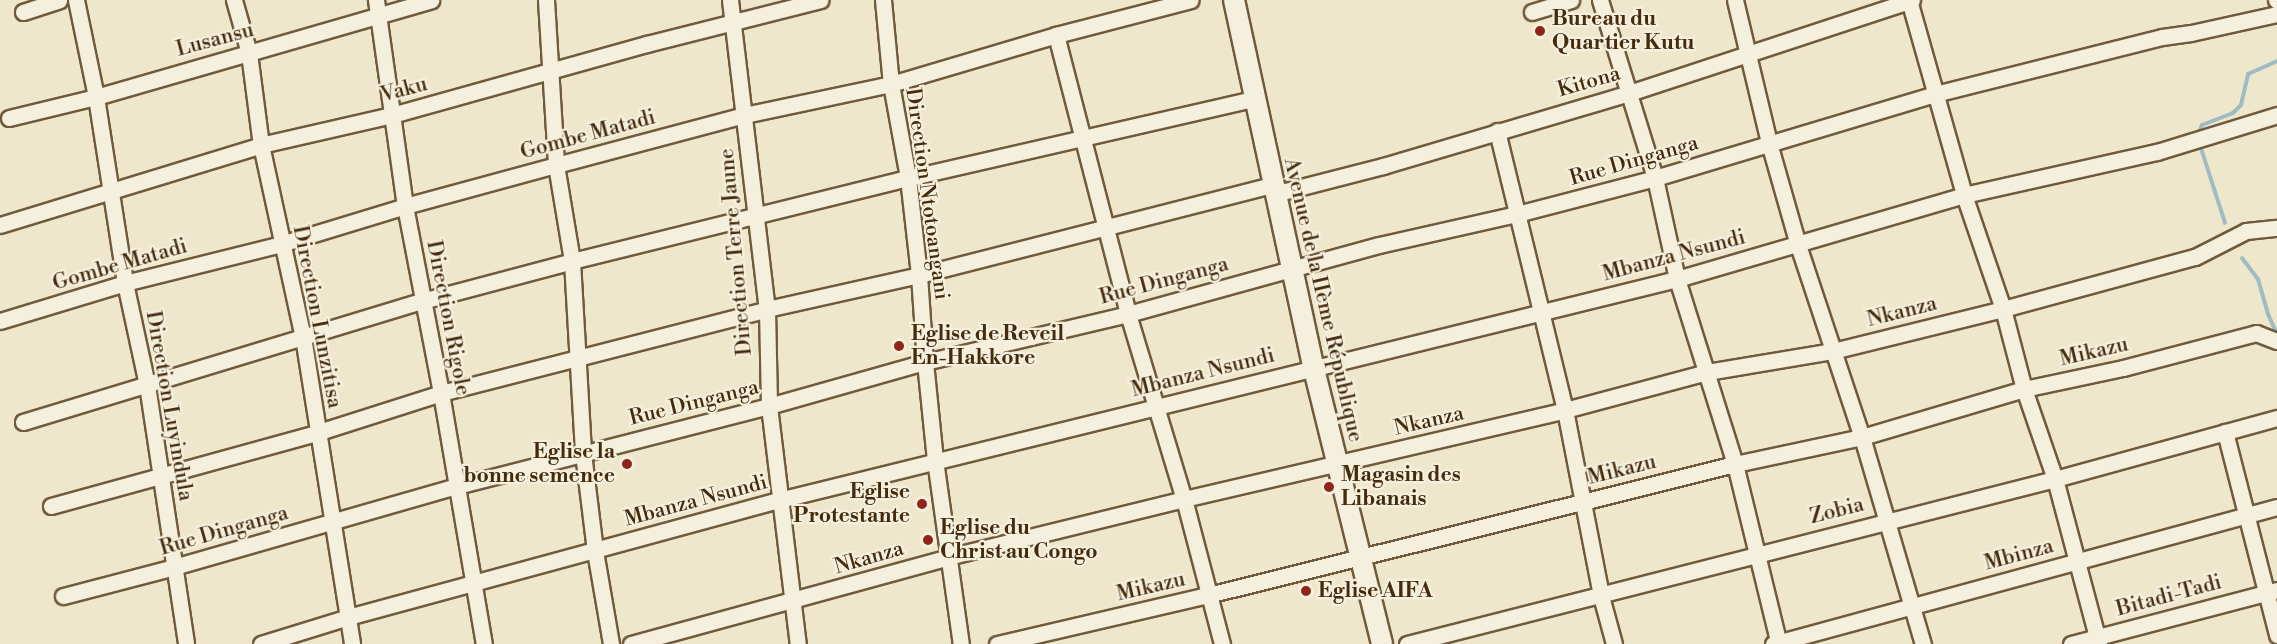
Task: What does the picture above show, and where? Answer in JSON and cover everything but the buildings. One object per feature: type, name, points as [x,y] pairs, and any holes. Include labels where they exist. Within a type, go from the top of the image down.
[{"type":"street","points":[[23,12],[59,0]]},
{"type":"street","name":"Direction Luyindula","points":[[76,0],[96,97],[125,283],[147,385],[186,644]]},
{"type":"street","name":"Direction Lunzitisa","points":[[234,0],[249,53],[261,146],[303,337],[352,644]]},
{"type":"street","name":"Direction Rigole","points":[[376,0],[405,206],[441,393],[484,644]]},
{"type":"street","name":"Lusansu","points":[[9,118],[96,97],[178,71],[249,53],[431,0]]},
{"type":"street","points":[[546,0],[556,165],[572,261],[583,453],[595,551],[611,644]]},
{"type":"street","name":"Direction Terre Jaune","points":[[730,0],[735,24],[766,309],[769,406],[798,644]]},
{"type":"street","name":"Vaku","points":[[0,225],[261,146],[392,116],[551,71],[820,0]]},
{"type":"street","name":"Direction Ntotoangani","points":[[883,0],[891,84],[908,178],[920,275],[924,362],[935,460],[961,644]]},
{"type":"street","name":"Gombe Matadi","points":[[0,321],[125,283],[281,244],[405,206],[556,165],[744,115],[891,84],[1056,35],[1191,0]]},
{"type":"street","name":"Avenue de la IIème République","points":[[1234,0],[1290,268],[1336,465],[1382,644]]},
{"type":"street","points":[[1532,12],[1571,0]]},
{"type":"street","points":[[1600,0],[1655,178],[1677,279],[1735,464],[1777,643]]},
{"type":"street","points":[[1735,0],[1769,143],[1798,245],[1862,437],[1923,644]]},
{"type":"street","points":[[1910,0],[1964,195],[2003,309],[2024,389],[2055,479],[2098,640]]},
{"type":"street","name":"Kitona","points":[[51,506],[319,432],[441,393],[577,357],[766,309],[920,275],[1106,227],[1383,166],[1629,93],[1747,52],[1910,0]]},
{"type":"street","name":"Rue Dinganga","points":[[63,596],[174,567],[457,486],[769,406],[924,362],[1128,314],[1290,268],[1517,214],[1655,178],[1935,94],[2162,37],[2192,33],[2277,14]]},
{"type":"street","points":[[1056,35],[1128,314],[1154,407],[1184,499],[1222,644]]},
{"type":"street","points":[[23,422],[422,301],[572,261],[908,178],[1254,99]]},
{"type":"street","name":"Mbanza Nsundi","points":[[261,644],[348,617],[779,500],[1677,279],[1964,195],[2157,152],[2277,115]]},
{"type":"street","points":[[1497,131],[1539,312],[1565,410],[1601,596],[1614,644]]},
{"type":"street","name":"Nkanza","points":[[631,644],[948,557],[1184,499],[1565,410],[1707,372],[1833,351],[2003,309],[2195,257],[2246,231],[2277,228]]},
{"type":"street","name":"Mikazu","points":[[997,644],[1208,595],[1735,464],[1862,437],[2024,389],[2123,368],[2256,333],[2277,341]]},
{"type":"street","name":"Zobia","points":[[1407,644],[1601,596],[1756,553],[2055,479],[2277,418]]},
{"type":"street","points":[[2225,432],[2245,515],[2271,591],[2277,635]]},
{"type":"street","name":"Mbinza","points":[[1777,643],[2277,507]]},
{"type":"street","name":"Bitadi-Tadi","points":[[2072,644],[2098,640],[2271,591]]},
{"type":"waterway","points":[[2198,135],[2202,125],[2233,113],[2241,105],[2248,74],[2277,61]]},
{"type":"waterway","points":[[2199,142],[2225,223]]},
{"type":"waterway","points":[[2242,258],[2258,279],[2268,314],[2277,334]]},
{"type":"place","name":"Bureau du Quartier Kutu","points":[[1540,31]]},
{"type":"place","name":"Eglise de Reveil En-Hakkore","points":[[899,346]]},
{"type":"place","name":"Eglise la bonne semence","points":[[627,464]]},
{"type":"place","name":"Magasin des Libanais","points":[[1329,487]]},
{"type":"place","name":"Eglise Protestante","points":[[922,504]]},
{"type":"place","name":"Eglise du Christ au Congo","points":[[928,540]]},
{"type":"place","name":"Eglise AIFA","points":[[1306,591]]}]
